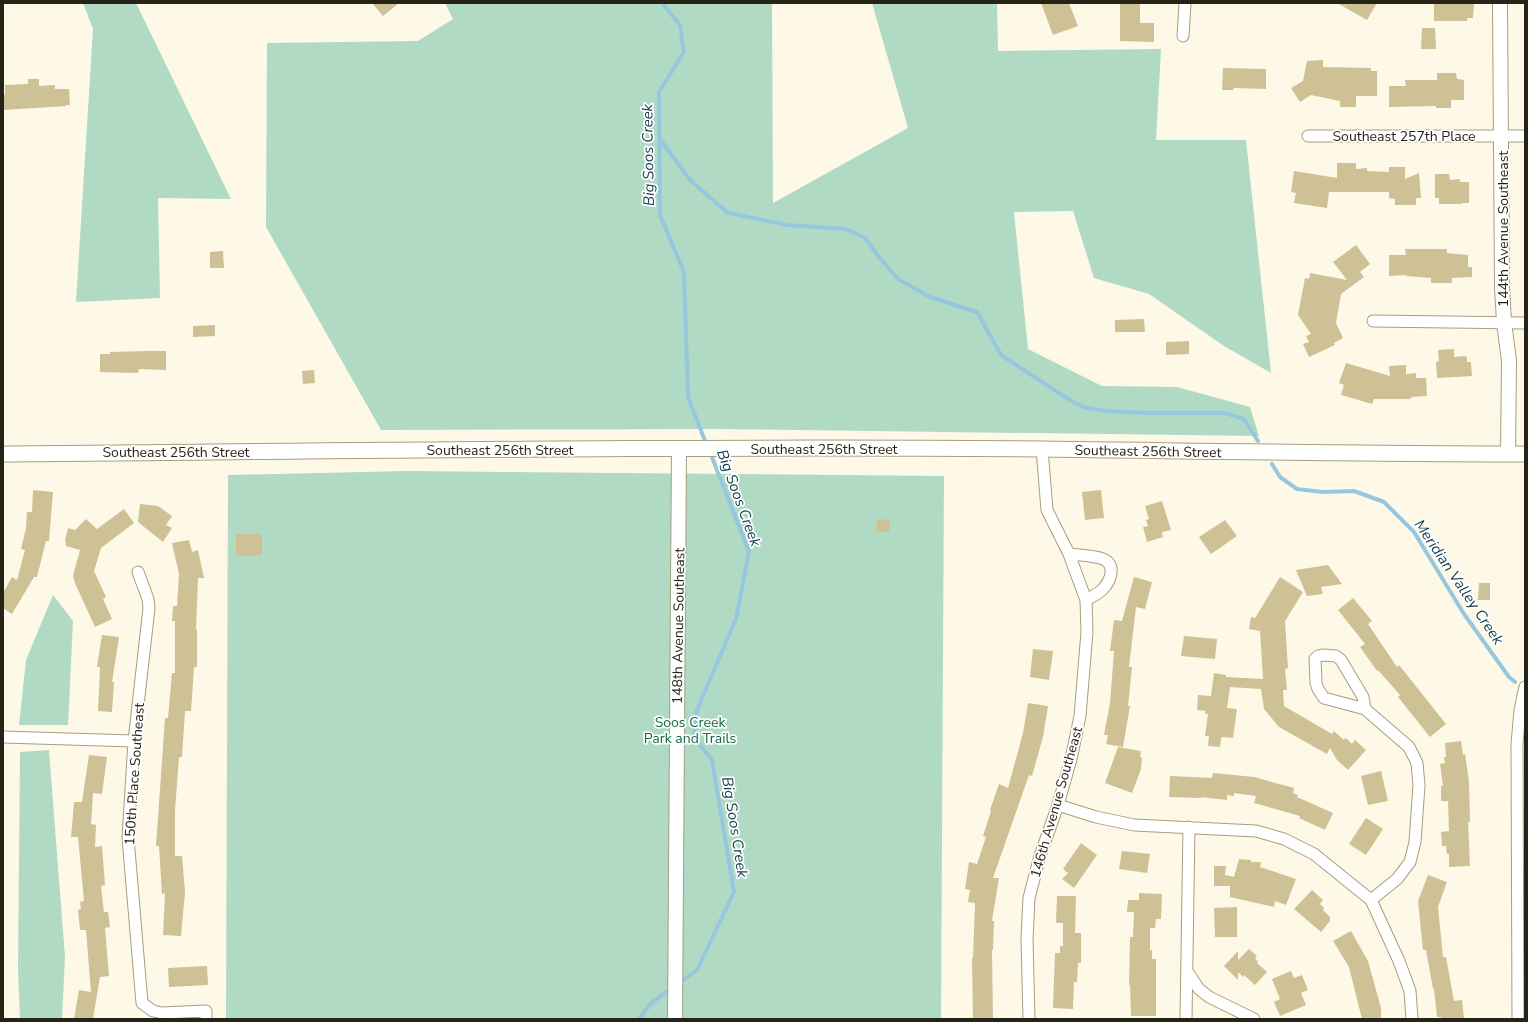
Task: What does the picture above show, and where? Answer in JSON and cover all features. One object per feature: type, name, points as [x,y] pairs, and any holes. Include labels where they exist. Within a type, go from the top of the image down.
[{"type":"main road","name":"Southeast 256th Street","points":[[3,454],[679,448],[1042,449],[1280,453],[1525,454]]},
{"type":"street","points":[[1183,36],[1185,3]]},
{"type":"street","name":"144th Avenue Southeast","points":[[1500,3],[1502,287],[1504,322],[1509,362],[1508,454]]},
{"type":"street","name":"Southeast 257th Place","points":[[1308,136],[1525,136]]},
{"type":"street","points":[[1373,321],[1525,323]]},
{"type":"street","name":"148th Avenue Southeast","points":[[675,1019],[679,448]]},
{"type":"street","name":"146th Avenue Southeast","points":[[1029,1019],[1027,939],[1029,898],[1040,856],[1058,805],[1071,759],[1080,716],[1087,632],[1086,600],[1069,554],[1047,510],[1042,449]]},
{"type":"street","points":[[1069,554],[1101,558],[1108,562],[1112,567],[1112,574],[1102,590],[1086,600]]},
{"type":"street","name":"150th Place Southeast","points":[[138,572],[148,599],[149,608],[134,741],[128,838],[142,1003],[153,1011],[162,1013],[206,1011],[206,1019]]},
{"type":"street","points":[[1365,709],[1363,696],[1341,660],[1336,656],[1318,656],[1316,659],[1316,683],[1321,695],[1324,698],[1365,709],[1409,747],[1417,763],[1419,785],[1415,842],[1410,862],[1397,879],[1372,900]]},
{"type":"street","points":[[1518,1019],[1517,744],[1520,710],[1525,687]]},
{"type":"street","points":[[3,736],[134,741]]},
{"type":"street","points":[[1058,805],[1096,817],[1134,825],[1256,831],[1284,839],[1314,854],[1372,900],[1399,961],[1410,992],[1412,1019]]},
{"type":"street","points":[[1186,1019],[1189,827]]},
{"type":"street","points":[[1187,971],[1199,989],[1209,997],[1254,1019]]},
{"type":"green space","points":[[83,3],[136,3],[231,199],[158,198],[160,298],[76,302],[93,29]]},
{"type":"green space","points":[[445,3],[772,3],[773,203],[908,128],[872,3],[997,3],[998,51],[1161,49],[1156,140],[1246,140],[1271,373],[1224,346],[1149,294],[1094,278],[1073,211],[1014,212],[1028,349],[1102,386],[1177,387],[1250,407],[1259,436],[718,429],[381,430],[266,227],[267,43],[418,41],[453,19]]},
{"type":"green space","name":"Soos Creek Park and Trails","points":[[406,471],[944,476],[941,1019],[226,1019],[228,475]]},
{"type":"green space","points":[[53,595],[73,621],[68,725],[19,725],[26,660]]},
{"type":"green space","points":[[49,750],[65,957],[62,1019],[20,1019],[18,969],[20,752]]},
{"type":"building","points":[[372,3],[399,3],[383,16]]},
{"type":"building","points":[[1041,3],[1069,3],[1078,26],[1053,35]]},
{"type":"building","points":[[1120,3],[1140,3],[1140,23],[1154,23],[1154,42],[1120,41]]},
{"type":"building","points":[[1337,3],[1377,3],[1367,20]]},
{"type":"building","points":[[1434,3],[1474,3],[1473,18],[1467,18],[1467,21],[1434,21]]},
{"type":"building","points":[[1422,28],[1435,28],[1436,49],[1421,49]]},
{"type":"building","points":[[1323,60],[1323,67],[1371,68],[1371,71],[1377,71],[1377,96],[1356,96],[1356,107],[1340,107],[1340,101],[1311,95],[1300,102],[1291,88],[1303,81],[1307,61]]},
{"type":"building","points":[[1223,68],[1266,69],[1266,89],[1234,88],[1233,90],[1222,90]]},
{"type":"building","points":[[1437,73],[1456,73],[1457,79],[1464,80],[1464,100],[1451,100],[1451,108],[1436,108],[1436,106],[1389,107],[1389,86],[1406,86],[1405,80],[1437,80]]},
{"type":"building","points":[[28,79],[39,79],[39,86],[55,85],[55,89],[69,89],[70,105],[3,110],[5,85],[28,84]]},
{"type":"building","points":[[1337,163],[1356,163],[1356,169],[1367,168],[1367,171],[1389,172],[1389,167],[1405,167],[1405,179],[1419,173],[1421,198],[1416,198],[1416,205],[1395,205],[1395,199],[1389,198],[1389,192],[1329,192],[1327,208],[1294,203],[1296,193],[1291,192],[1294,171],[1337,178]]},
{"type":"building","points":[[1435,174],[1449,174],[1450,180],[1460,179],[1460,182],[1469,182],[1469,203],[1439,204],[1439,198],[1435,198]]},
{"type":"building","points":[[1356,245],[1370,264],[1360,272],[1364,277],[1341,294],[1336,323],[1343,338],[1334,343],[1335,345],[1309,357],[1303,344],[1309,342],[1306,336],[1311,334],[1298,315],[1305,278],[1309,279],[1310,273],[1347,280],[1333,262]]},
{"type":"building","points":[[1405,249],[1447,249],[1447,253],[1468,255],[1468,267],[1472,267],[1472,277],[1452,278],[1452,283],[1431,283],[1431,278],[1406,275],[1389,276],[1389,255],[1406,255]]},
{"type":"building","points":[[223,251],[224,268],[210,268],[210,252]]},
{"type":"building","points":[[1144,319],[1145,332],[1115,332],[1115,320]]},
{"type":"building","points":[[215,325],[215,336],[193,337],[193,326]]},
{"type":"building","points":[[1189,341],[1189,354],[1166,355],[1166,342]]},
{"type":"building","points":[[1454,349],[1454,357],[1464,356],[1467,357],[1467,362],[1471,362],[1472,376],[1437,378],[1436,362],[1439,361],[1438,350]]},
{"type":"building","points":[[166,351],[166,370],[139,369],[138,373],[100,372],[100,354],[110,354],[110,352]]},
{"type":"building","points":[[1346,363],[1390,376],[1389,366],[1406,365],[1406,374],[1416,373],[1416,378],[1426,378],[1427,396],[1411,397],[1411,399],[1374,399],[1372,404],[1341,395],[1344,385],[1339,383]]},
{"type":"building","points":[[314,370],[315,383],[303,384],[302,371]]},
{"type":"building","points":[[33,490],[53,492],[49,541],[46,541],[37,577],[34,577],[12,614],[3,608],[3,593],[12,577],[17,580],[25,550],[21,549],[26,528],[27,512],[32,512]]},
{"type":"building","points":[[1101,490],[1104,518],[1085,520],[1082,492]]},
{"type":"building","points":[[1162,501],[1171,530],[1162,532],[1163,537],[1147,542],[1143,527],[1148,526],[1146,520],[1149,519],[1145,506]]},
{"type":"building","points":[[140,504],[158,506],[172,516],[166,525],[172,528],[163,542],[138,522]]},
{"type":"building","points":[[124,509],[134,523],[101,548],[94,571],[106,597],[103,599],[112,619],[95,627],[73,576],[80,550],[66,546],[65,540],[68,528],[75,530],[86,519],[97,529]]},
{"type":"building","points":[[877,519],[890,520],[889,532],[876,532]]},
{"type":"building","points":[[1225,520],[1237,536],[1211,554],[1199,537]]},
{"type":"building","points":[[236,534],[262,534],[262,555],[236,556]]},
{"type":"building","points":[[189,540],[192,552],[198,550],[204,578],[198,578],[196,629],[197,667],[194,667],[191,711],[185,711],[182,757],[179,757],[175,810],[175,856],[182,856],[185,892],[181,936],[163,935],[165,893],[162,894],[159,846],[156,846],[165,718],[168,718],[172,673],[175,673],[175,621],[172,621],[173,606],[177,606],[179,574],[172,543]]},
{"type":"building","points":[[1328,565],[1342,584],[1321,587],[1323,594],[1307,596],[1296,570]]},
{"type":"building","points":[[1134,577],[1152,582],[1145,609],[1136,607],[1129,667],[1132,667],[1128,706],[1130,706],[1123,747],[1106,744],[1108,735],[1104,735],[1110,703],[1114,651],[1110,651],[1114,620],[1122,621]]},
{"type":"building","points":[[1280,577],[1303,592],[1285,621],[1288,668],[1285,669],[1287,690],[1283,690],[1284,706],[1332,734],[1334,731],[1344,740],[1346,738],[1352,744],[1355,740],[1366,750],[1348,770],[1337,760],[1330,748],[1327,754],[1279,727],[1264,709],[1261,689],[1230,687],[1227,708],[1237,709],[1233,738],[1221,738],[1220,747],[1208,746],[1209,736],[1205,736],[1208,714],[1205,714],[1206,711],[1197,710],[1198,695],[1211,696],[1214,673],[1226,675],[1226,677],[1263,679],[1260,631],[1249,629],[1251,617],[1255,618]]},
{"type":"building","points":[[1479,583],[1490,583],[1490,600],[1478,600]]},
{"type":"building","points":[[1353,598],[1372,621],[1368,624],[1397,667],[1399,665],[1446,724],[1430,737],[1398,697],[1400,695],[1378,670],[1377,671],[1360,647],[1365,644],[1338,610]]},
{"type":"building","points":[[102,635],[119,637],[112,682],[114,682],[112,712],[98,711],[100,667],[97,667]]},
{"type":"building","points":[[1184,636],[1217,639],[1215,659],[1181,656]]},
{"type":"building","points":[[1033,649],[1053,651],[1049,680],[1030,677]]},
{"type":"building","points":[[1028,703],[1048,706],[1043,737],[1032,776],[1029,775],[993,878],[999,878],[992,921],[994,921],[992,950],[993,1019],[973,1019],[972,958],[975,903],[968,902],[970,890],[965,889],[969,862],[977,864],[986,837],[983,836],[991,811],[990,810],[999,784],[1008,788],[1023,733]]},
{"type":"building","points":[[1461,741],[1463,755],[1465,754],[1469,781],[1470,822],[1468,822],[1470,866],[1449,867],[1449,854],[1447,854],[1446,846],[1442,846],[1441,832],[1449,831],[1448,801],[1441,801],[1441,786],[1443,786],[1440,764],[1445,763],[1445,743]]},
{"type":"building","points":[[1118,747],[1141,751],[1141,769],[1132,793],[1105,783]]},
{"type":"building","points":[[89,755],[107,757],[102,794],[93,793],[91,824],[96,825],[95,847],[102,846],[105,885],[101,886],[104,912],[108,912],[110,927],[105,928],[109,976],[100,977],[93,1019],[74,1019],[79,990],[91,992],[86,930],[80,930],[78,910],[81,909],[80,902],[84,901],[78,837],[71,837],[74,802],[82,802]]},
{"type":"building","points":[[1381,771],[1388,801],[1368,805],[1361,776]]},
{"type":"building","points":[[1213,773],[1254,777],[1294,788],[1293,793],[1298,795],[1297,797],[1333,813],[1325,830],[1299,818],[1300,816],[1254,803],[1256,796],[1234,793],[1234,796],[1227,795],[1227,800],[1201,797],[1169,797],[1170,776],[1212,778]]},
{"type":"building","points":[[1366,818],[1383,829],[1366,855],[1349,844]]},
{"type":"building","points":[[1081,843],[1097,855],[1074,888],[1062,879],[1068,873],[1063,869]]},
{"type":"building","points":[[1122,851],[1150,854],[1147,873],[1119,869]]},
{"type":"building","points":[[1239,859],[1251,860],[1251,862],[1261,862],[1260,867],[1296,879],[1286,905],[1275,901],[1274,907],[1230,897],[1230,886],[1214,886],[1214,866],[1226,866],[1225,875],[1234,877]]},
{"type":"building","points":[[1428,875],[1447,882],[1438,907],[1443,957],[1446,957],[1454,1001],[1462,1000],[1464,1019],[1441,1019],[1441,1017],[1437,1017],[1434,989],[1426,950],[1423,950],[1418,901]]},
{"type":"building","points":[[1312,890],[1323,900],[1320,904],[1324,908],[1323,910],[1330,917],[1330,921],[1321,932],[1294,909]]},
{"type":"building","points":[[1139,893],[1162,894],[1161,919],[1156,919],[1155,928],[1150,928],[1150,950],[1152,950],[1152,959],[1156,959],[1156,1016],[1131,1016],[1129,985],[1130,937],[1133,937],[1134,912],[1127,912],[1128,900],[1139,900]]},
{"type":"building","points":[[1057,896],[1076,896],[1075,933],[1081,933],[1081,963],[1078,963],[1077,982],[1074,982],[1073,1009],[1053,1008],[1055,953],[1060,953],[1060,946],[1063,946],[1063,923],[1056,923]]},
{"type":"building","points":[[1237,907],[1237,937],[1215,937],[1214,908]]},
{"type":"building","points":[[1351,931],[1368,961],[1381,1008],[1381,1019],[1362,1019],[1349,967],[1333,941]]},
{"type":"building","points":[[1249,949],[1257,956],[1255,958],[1258,962],[1257,963],[1267,972],[1255,985],[1244,975],[1243,977],[1238,972],[1238,980],[1224,966],[1238,951],[1238,960]]},
{"type":"building","points":[[207,966],[208,985],[169,987],[168,968]]},
{"type":"building","points":[[1291,971],[1294,978],[1302,975],[1308,990],[1301,993],[1306,1005],[1280,1016],[1274,1002],[1280,999],[1272,979]]},
{"type":"waterway","name":"Big Soos Creek","points":[[662,3],[680,25],[684,52],[659,92],[660,215],[684,272],[688,397],[707,446]]},
{"type":"waterway","name":"Meridian Valley Creek","points":[[660,139],[690,180],[728,213],[787,225],[846,229],[865,238],[898,279],[930,297],[977,312],[1001,355],[1083,407],[1105,411],[1147,413],[1225,413],[1244,419],[1258,441]]},
{"type":"waterway","name":"Big Soos Creek","points":[[679,983],[697,970],[734,892],[712,760],[694,738],[697,710],[736,619],[749,552],[710,452]]},
{"type":"waterway","name":"Meridian Valley Creek","points":[[1272,464],[1280,477],[1297,489],[1323,492],[1354,491],[1384,502],[1414,532],[1464,614],[1509,677],[1515,682]]},
{"type":"waterway","name":"Big Soos Creek","points":[[639,1019],[651,1003],[672,988]]}]
